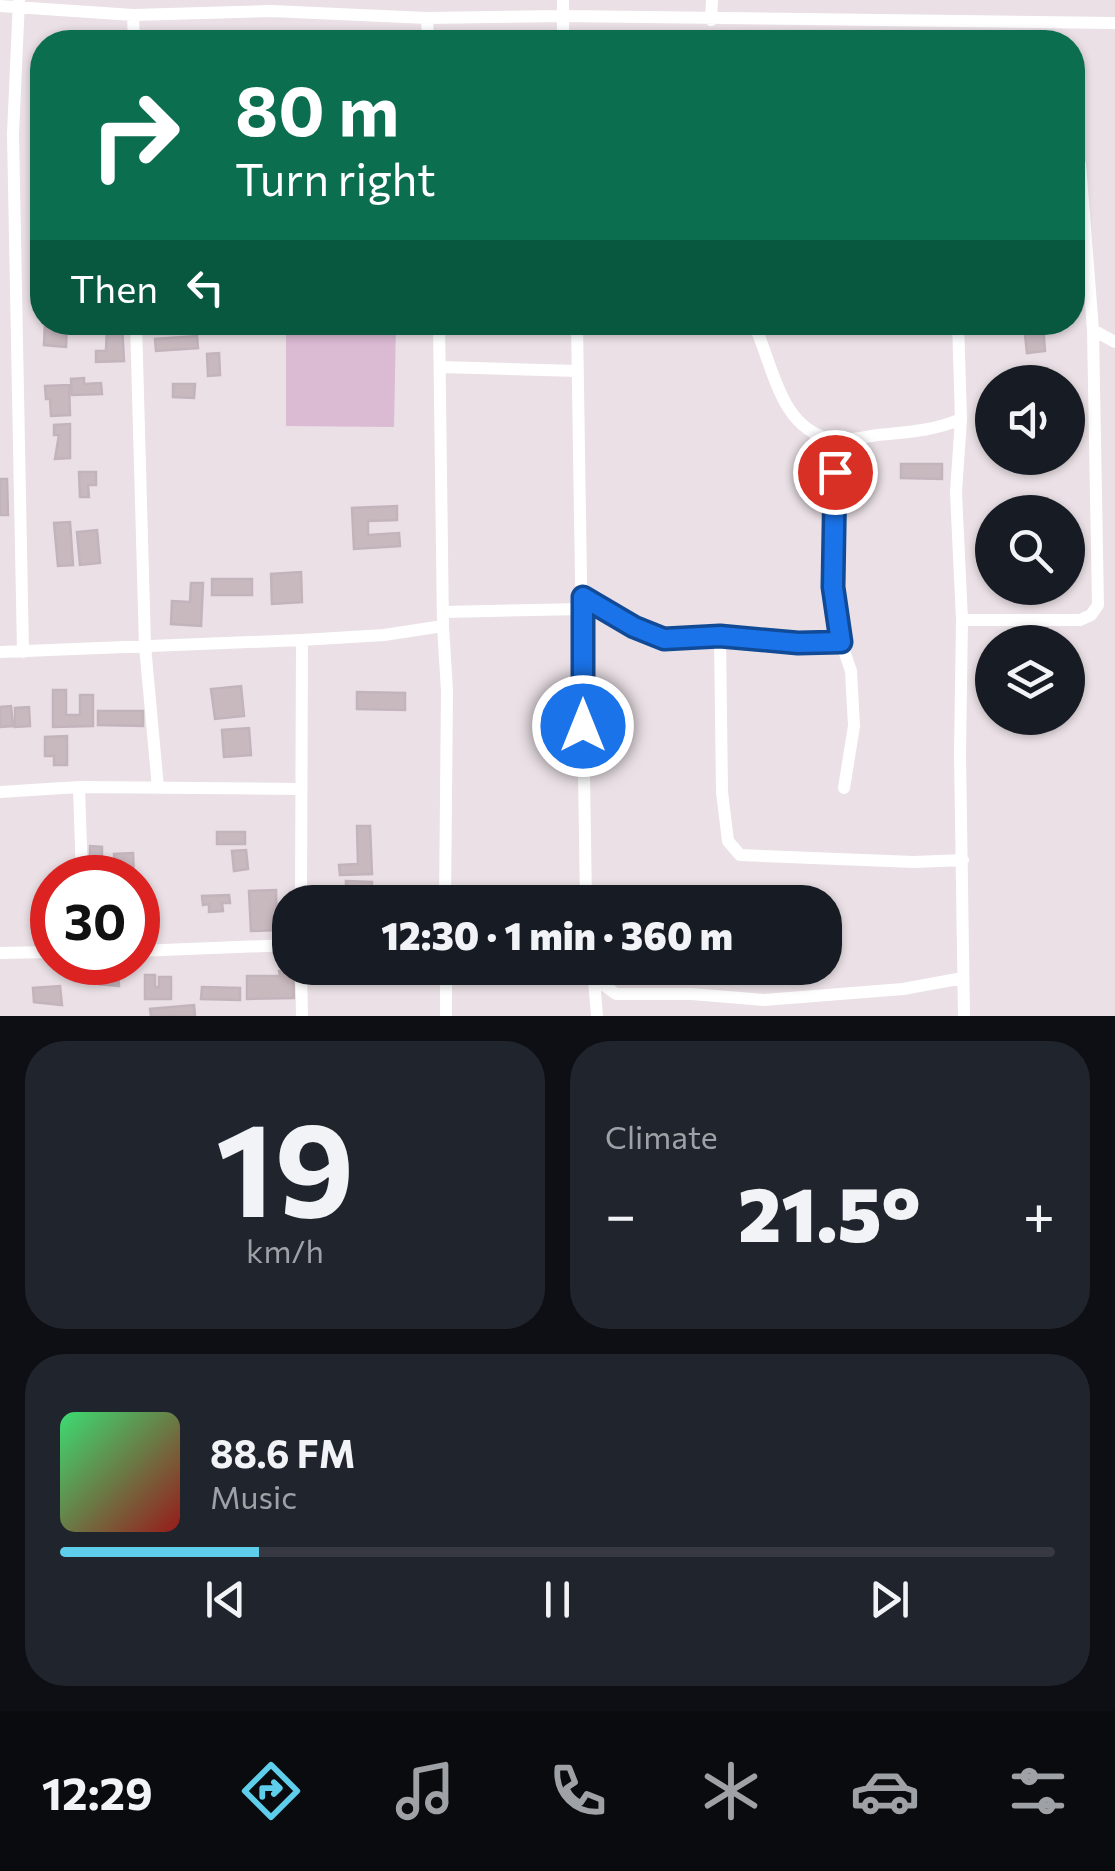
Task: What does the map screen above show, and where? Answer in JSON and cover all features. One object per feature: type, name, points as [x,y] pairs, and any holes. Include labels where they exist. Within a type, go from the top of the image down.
[{"type":"street","points":[[128,0],[133,30]]},
{"type":"street","points":[[564,0],[564,30]]},
{"type":"street","points":[[711,20],[712,0]]},
{"type":"street","points":[[19,3],[7,135],[22,652]]},
{"type":"street","points":[[0,6],[19,3],[131,15],[271,5],[427,18],[1115,23]]},
{"type":"street","points":[[427,18],[428,30]]},
{"type":"street","points":[[962,620],[1080,620],[1091,615],[1098,604],[1093,330],[1085,228]]},
{"type":"street","points":[[1093,330],[1115,342]]},
{"type":"street","points":[[136,335],[145,646],[158,788]]},
{"type":"street","points":[[440,335],[443,619],[448,691],[445,885]]},
{"type":"street","points":[[577,335],[586,885]]},
{"type":"street","points":[[758,335],[785,403],[801,426],[834,440],[935,430],[961,418]]},
{"type":"street","points":[[958,335],[961,418],[956,492],[962,620],[964,1016]]},
{"type":"street","points":[[441,367],[578,371]]},
{"type":"street","points":[[834,440],[833,587],[841,642],[851,671],[854,726],[844,788]]},
{"type":"street","points":[[0,652],[384,634],[443,619],[583,603],[664,639],[720,636],[798,643],[841,642]]},
{"type":"street","points":[[720,636],[722,792],[728,841],[740,854],[914,862],[964,860]]},
{"type":"street","points":[[301,885],[302,640]]},
{"type":"street","points":[[0,792],[79,787],[302,790]]},
{"type":"street","points":[[79,787],[81,855]]},
{"type":"street","points":[[160,949],[272,946]]},
{"type":"street","points":[[0,953],[30,952]]},
{"type":"street","points":[[607,985],[616,994],[692,994],[764,1000],[903,989],[963,978]]},
{"type":"street","points":[[301,985],[302,1016]]},
{"type":"street","points":[[446,985],[446,1016]]},
{"type":"street","points":[[595,985],[597,1016]]},
{"type":"shaded area","points":[[286,335],[396,335],[394,427],[286,426]]},
{"type":"building","points":[[44,335],[66,335],[66,347],[44,345]]},
{"type":"building","points":[[107,335],[123,335],[124,361],[96,362],[96,351],[106,351]]},
{"type":"building","points":[[1025,335],[1044,335],[1045,351],[1027,353]]},
{"type":"building","points":[[197,336],[198,348],[156,351],[155,339]]},
{"type":"building","points":[[219,353],[220,375],[208,376],[207,354]]},
{"type":"building","points":[[84,378],[84,384],[101,383],[102,394],[72,395],[71,379]]},
{"type":"building","points":[[173,384],[195,384],[194,398],[173,397]]},
{"type":"building","points":[[69,385],[70,415],[51,416],[45,386]]},
{"type":"building","points":[[70,424],[70,458],[55,459],[59,435],[54,435],[54,425]]},
{"type":"building","points":[[901,464],[942,464],[942,479],[901,478]]},
{"type":"building","points":[[79,472],[96,472],[96,485],[88,485],[89,497],[80,497]]},
{"type":"building","points":[[0,479],[7,479],[8,515],[0,515]]},
{"type":"building","points":[[397,506],[397,520],[368,521],[368,535],[399,533],[400,546],[354,549],[352,508]]},
{"type":"building","points":[[70,522],[73,565],[58,566],[54,523]]},
{"type":"building","points":[[97,530],[100,563],[80,565],[77,532]]},
{"type":"building","points":[[301,572],[302,602],[272,604],[271,574]]},
{"type":"building","points":[[212,579],[252,579],[252,595],[212,595]]},
{"type":"building","points":[[191,583],[203,583],[201,626],[171,624],[172,601],[190,602]]},
{"type":"building","points":[[241,686],[244,716],[215,719],[211,689]]},
{"type":"building","points":[[53,690],[66,690],[66,715],[80,715],[80,695],[93,695],[93,726],[53,727]]},
{"type":"building","points":[[357,692],[405,693],[405,710],[357,709]]},
{"type":"building","points":[[11,706],[13,726],[0,727],[0,707]]},
{"type":"building","points":[[29,707],[30,726],[15,727],[15,708]]},
{"type":"building","points":[[98,711],[143,711],[143,726],[98,725]]},
{"type":"building","points":[[249,728],[251,755],[224,757],[222,730]]},
{"type":"building","points":[[67,736],[67,765],[54,765],[54,756],[45,756],[45,737]]},
{"type":"building","points":[[357,826],[370,826],[372,874],[340,875],[339,865],[358,864]]},
{"type":"building","points":[[217,832],[245,832],[245,844],[217,844]]},
{"type":"building","points":[[90,846],[102,847],[102,855],[90,855]]},
{"type":"building","points":[[246,850],[248,869],[234,871],[232,851]]},
{"type":"building","points":[[346,881],[372,882],[372,885],[346,885]]},
{"type":"building","points":[[272,890],[272,930],[251,931],[249,891]]},
{"type":"building","points":[[229,895],[230,903],[222,903],[223,911],[209,912],[209,904],[203,905],[202,896]]},
{"type":"building","points":[[247,976],[272,976],[272,985],[294,985],[294,998],[247,999]]},
{"type":"building","points":[[160,977],[171,977],[171,999],[145,999],[145,985],[159,987]]},
{"type":"building","points":[[60,986],[62,1005],[34,1002],[33,988]]},
{"type":"building","points":[[202,987],[240,988],[240,1000],[201,999]]},
{"type":"building","points":[[194,1005],[195,1016],[151,1016],[150,1009]]},
{"type":"route","points":[[583,726],[583,597],[634,627],[664,639],[720,636],[798,643],[841,642],[833,587],[835,472]]}]
